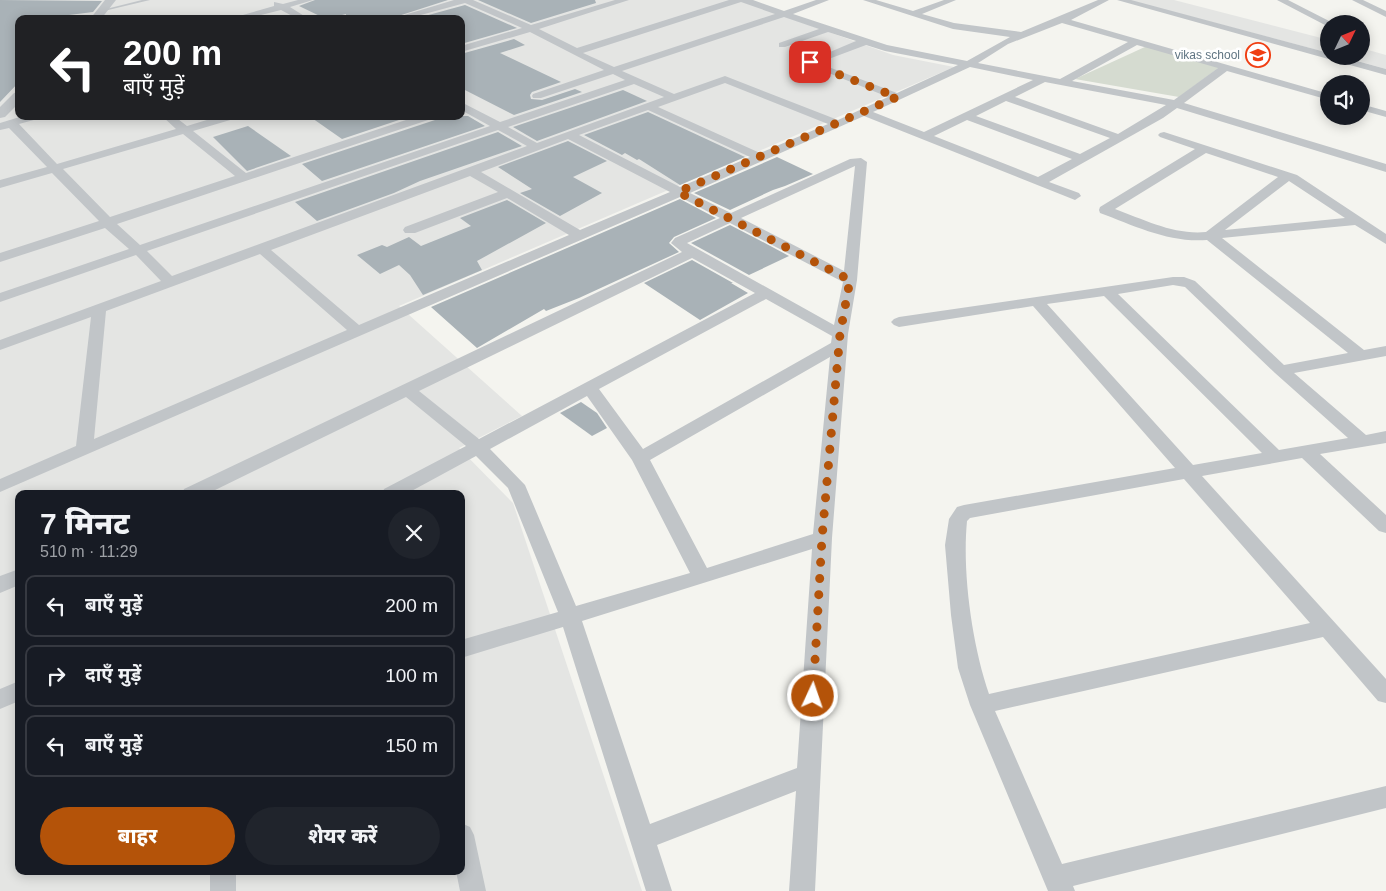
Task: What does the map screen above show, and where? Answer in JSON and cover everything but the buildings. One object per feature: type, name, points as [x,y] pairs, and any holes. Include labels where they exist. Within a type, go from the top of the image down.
[{"type":"street","points":[[99,15],[111,0]]},
{"type":"street","points":[[270,0],[298,15]]},
{"type":"street","points":[[248,15],[309,0]]},
{"type":"street","points":[[410,15],[465,0],[530,28],[582,57],[672,97]]},
{"type":"street","points":[[465,48],[625,0]]},
{"type":"street","points":[[576,52],[738,0]]},
{"type":"street","points":[[744,0],[864,42],[897,51],[1176,104],[1386,168]]},
{"type":"street","points":[[537,96],[825,0]]},
{"type":"street","points":[[867,0],[963,28],[1020,35]]},
{"type":"street","points":[[913,14],[952,0]]},
{"type":"street","points":[[0,486],[356,330],[838,124],[969,64],[1020,35],[1062,20],[1105,0]]},
{"type":"street","points":[[1121,0],[1386,72]]},
{"type":"street","points":[[1281,0],[1320,19]]},
{"type":"street","points":[[1356,0],[1386,14]]},
{"type":"street","points":[[1062,20],[1320,94]]},
{"type":"street","points":[[782,45],[827,29]]},
{"type":"street","points":[[864,42],[809,63],[897,97]]},
{"type":"street","points":[[1062,82],[1135,42]]},
{"type":"street","points":[[1039,182],[1176,104],[1226,68]]},
{"type":"street","points":[[925,136],[1043,79]]},
{"type":"street","points":[[0,298],[634,80]]},
{"type":"street","points":[[0,345],[720,80],[729,80],[838,124]]},
{"type":"street","points":[[1006,97],[1119,138]]},
{"type":"street","points":[[0,114],[15,100]]},
{"type":"street","points":[[647,106],[760,157]]},
{"type":"street","points":[[465,107],[536,147]]},
{"type":"street","points":[[1370,110],[1386,114]]},
{"type":"street","points":[[864,112],[1076,196]]},
{"type":"street","points":[[966,116],[1082,159]]},
{"type":"street","points":[[6,125],[23,120]]},
{"type":"street","points":[[172,120],[244,177]]},
{"type":"street","points":[[0,184],[220,120]]},
{"type":"street","points":[[0,258],[418,120]]},
{"type":"street","points":[[6,125],[54,168],[170,282]]},
{"type":"street","points":[[1164,134],[1297,180],[1386,240]]},
{"type":"street","points":[[569,135],[850,280]]},
{"type":"street","points":[[1204,149],[1105,210],[1173,234],[1192,237],[1359,221]]},
{"type":"street","points":[[802,891],[822,538],[840,340],[850,280],[861,162],[854,162],[680,241],[680,246],[765,294],[840,340]]},
{"type":"street","points":[[471,171],[578,235]]},
{"type":"street","points":[[1210,235],[1287,176]]},
{"type":"street","points":[[410,230],[508,193]]},
{"type":"street","points":[[1210,235],[1360,355]]},
{"type":"street","points":[[261,248],[356,330]]},
{"type":"street","points":[[199,490],[692,253]]},
{"type":"street","points":[[899,322],[1173,281],[1184,281],[1190,284],[1281,370],[1362,441]]},
{"type":"street","points":[[1107,291],[1276,457]]},
{"type":"street","points":[[399,490],[765,294]]},
{"type":"street","points":[[1037,302],[1386,694]]},
{"type":"street","points":[[84,450],[99,308]]},
{"type":"street","points":[[640,458],[840,340]]},
{"type":"street","points":[[1281,370],[1386,351]]},
{"type":"street","points":[[590,388],[640,458],[702,577]]},
{"type":"street","points":[[407,390],[479,448],[516,485],[570,616],[659,891]]},
{"type":"street","points":[[1386,437],[964,512],[958,518],[955,545],[961,615],[969,668],[981,705],[1058,885],[1386,797]]},
{"type":"street","points":[[1306,451],[1386,526]]},
{"type":"street","points":[[465,648],[702,577],[822,538]]},
{"type":"street","points":[[0,585],[15,578]]},
{"type":"street","points":[[981,705],[1327,628]]},
{"type":"street","points":[[0,700],[15,692]]},
{"type":"street","points":[[642,839],[808,775]]},
{"type":"street","points":[[465,855],[472,891]]},
{"type":"street","points":[[223,875],[223,891]]},
{"type":"lane","points":[[104,10],[148,0]]},
{"type":"shaded area","points":[[0,0],[739,0],[893,55],[954,67],[399,306],[522,416],[459,448],[513,503],[642,891],[0,891]]},
{"type":"shaded area","points":[[1128,0],[1174,0],[1320,38],[1320,51]]},
{"type":"shaded area","points":[[1147,46],[1221,66],[1179,97],[1075,79]]},
{"type":"shaded area","points":[[1370,51],[1386,55],[1386,69],[1370,64]]},
{"type":"place","name":"vikas school","points":[[1258,55]]},
{"type":"route","points":[[810,62],[897,97],[678,192],[850,280],[840,334],[822,538],[813,696]]}]
